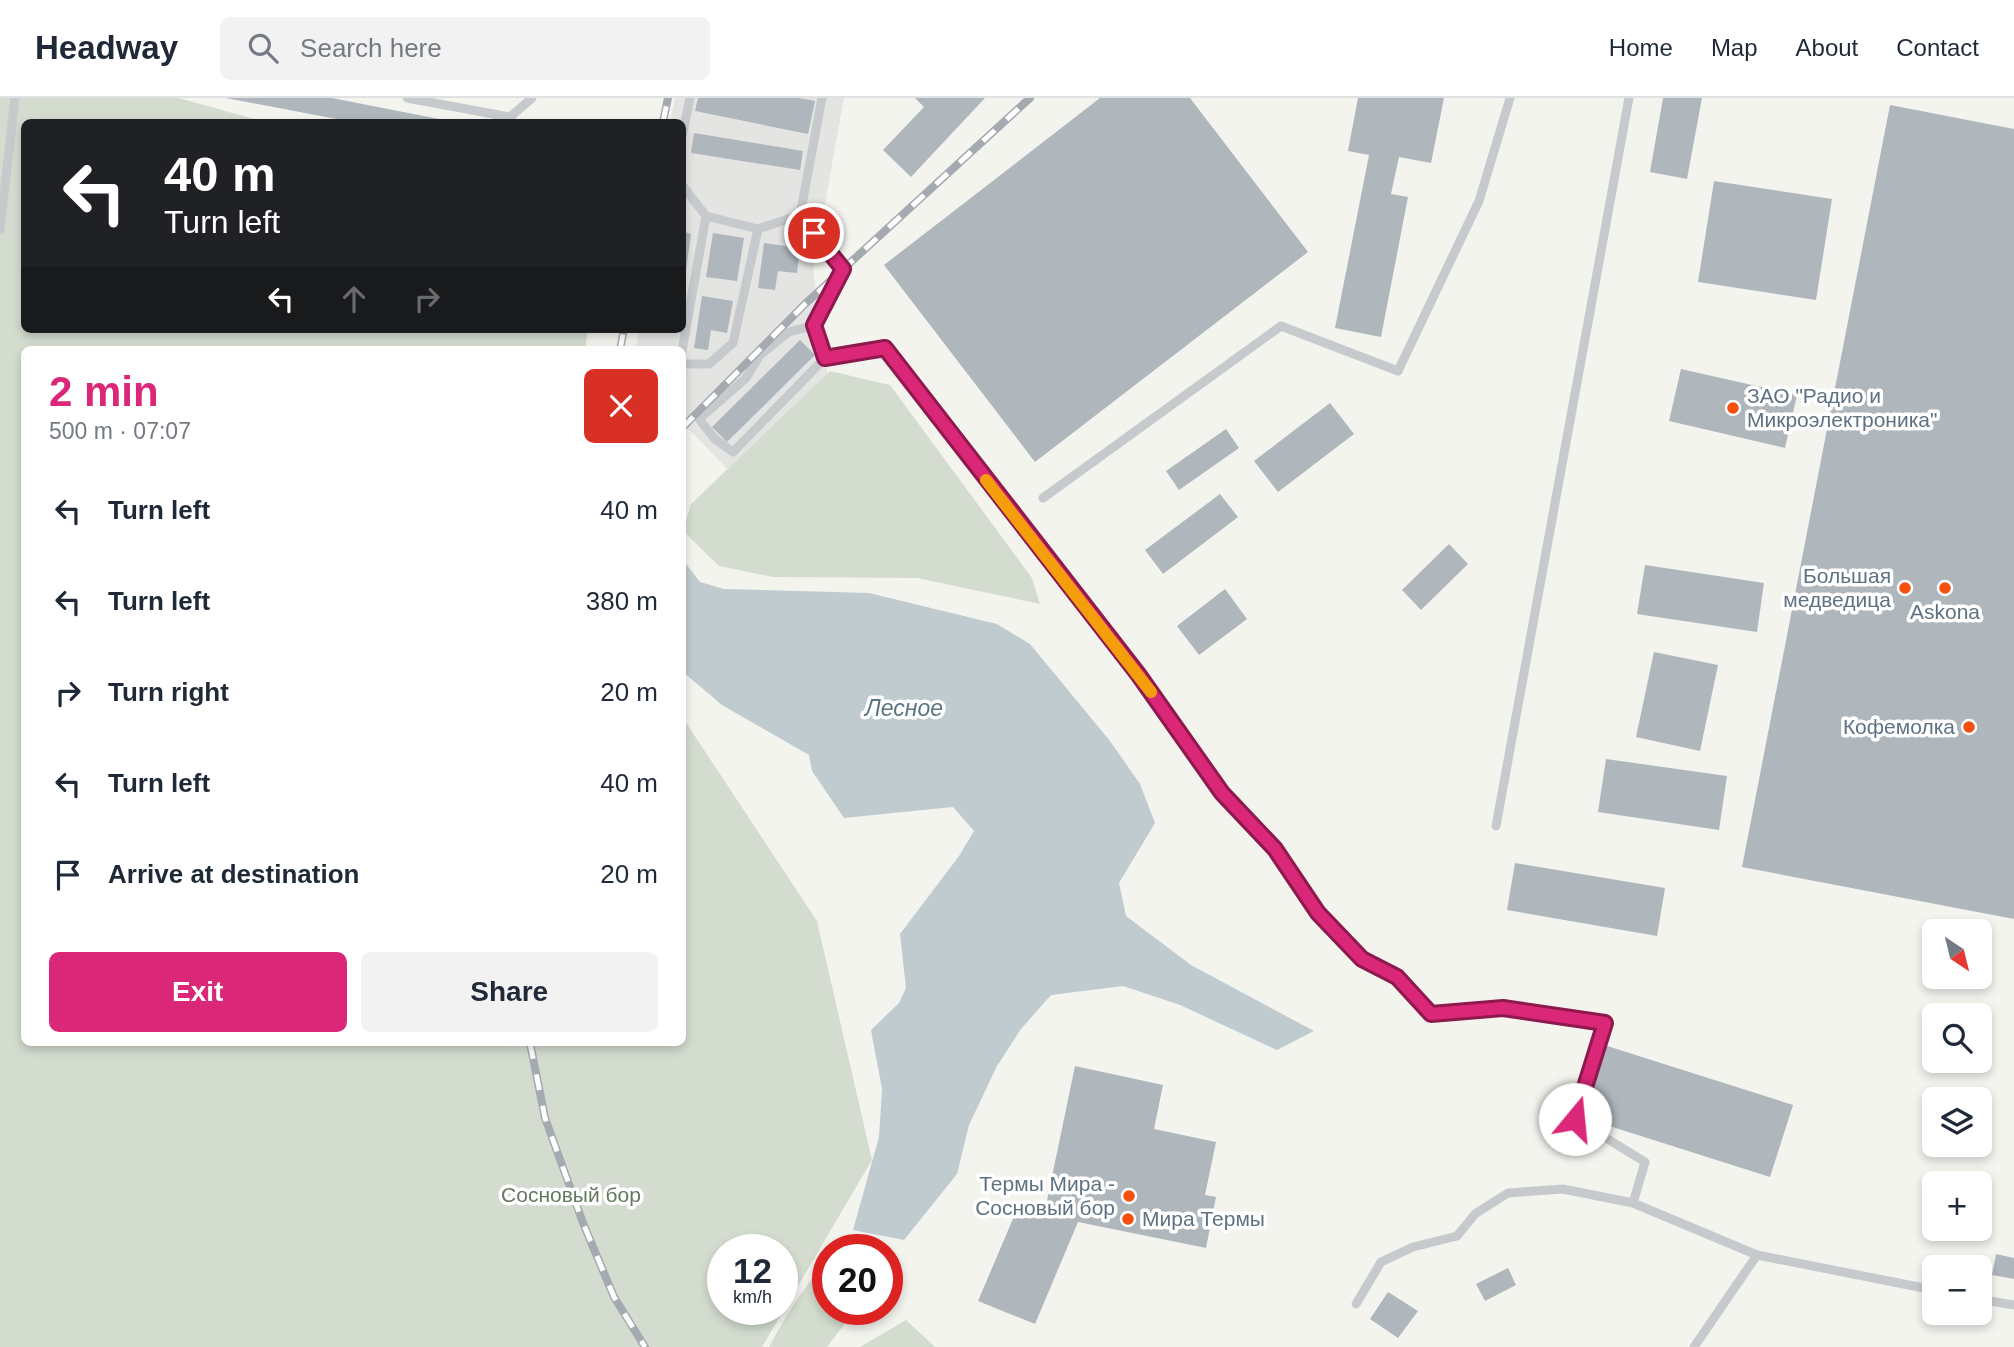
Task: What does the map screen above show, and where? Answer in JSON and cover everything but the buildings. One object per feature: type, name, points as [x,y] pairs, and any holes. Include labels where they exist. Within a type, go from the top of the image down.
[{"type":"lane","points":[[0,230],[15,98]]},
{"type":"lane","points":[[407,98],[510,117],[532,98]]},
{"type":"lane","points":[[686,119],[690,98]]},
{"type":"lane","points":[[822,98],[800,215],[843,269],[814,325],[825,358]]},
{"type":"lane","points":[[1043,498],[1281,326],[1398,371],[1479,201],[1510,98]]},
{"type":"lane","points":[[1496,826],[1629,98]]},
{"type":"lane","points":[[686,190],[706,216],[758,229],[800,215]]},
{"type":"lane","points":[[686,328],[706,216]]},
{"type":"lane","points":[[686,364],[709,365],[733,343],[758,229]]},
{"type":"lane","points":[[814,325],[789,332],[760,355],[746,378],[699,419],[715,439],[733,453],[825,358],[885,348],[1138,674],[1222,793],[1275,849],[1318,913],[1362,959],[1397,977],[1431,1014],[1503,1008],[1605,1023],[1575,1119],[1645,1162],[1633,1203]]},
{"type":"lane","points":[[1356,1304],[1381,1262],[1413,1247],[1457,1236],[1475,1214],[1508,1193],[1563,1189],[1633,1203],[1756,1255],[1922,1288]]},
{"type":"lane","points":[[1694,1347],[1756,1255]]},
{"type":"lane","points":[[1992,1302],[2014,1306]]},
{"type":"shaded area","points":[[675,98],[844,98],[813,270],[830,393],[727,469],[686,426],[686,346],[637,346],[638,333],[686,333],[686,119],[671,119]]},
{"type":"green space","name":"Сосновый бор","points":[[0,98],[179,98],[254,119],[21,119],[21,333],[587,333],[586,346],[21,346],[21,1046],[686,1046],[686,723],[817,921],[872,1160],[828,1234],[812,1234],[812,1262],[798,1286],[798,1234],[707,1234],[707,1325],[775,1325],[762,1347],[0,1347]]},
{"type":"green space","points":[[830,371],[890,385],[1032,578],[1040,604],[917,578],[773,577],[719,566],[686,534],[686,521],[691,504]]},
{"type":"green space","points":[[811,1280],[812,1325],[844,1325],[827,1347],[769,1347],[781,1325],[798,1325],[798,1298]]},
{"type":"green space","points":[[906,1320],[935,1347],[860,1347],[897,1325],[903,1325]]},
{"type":"water","name":"Лесное","points":[[686,564],[700,582],[724,589],[869,593],[997,624],[1030,644],[1110,741],[1140,784],[1155,823],[1119,883],[1126,916],[1191,965],[1314,1031],[1277,1050],[1180,1005],[1123,986],[1051,995],[1021,1029],[997,1066],[969,1125],[957,1174],[904,1240],[903,1234],[873,1234],[853,1230],[879,1137],[882,1089],[871,1030],[899,1003],[906,988],[900,934],[959,856],[974,831],[953,807],[844,818],[812,771],[809,755],[722,705],[686,675]]},
{"type":"railway","points":[[664,119],[668,98]]},
{"type":"railway","points":[[686,424],[805,304],[1030,98]]},
{"type":"railway","points":[[621,346],[623,333]]},
{"type":"railway","points":[[531,1046],[545,1118],[583,1223],[614,1297],[645,1347]]},
{"type":"slow traffic","points":[[986,480],[1151,692]]},
{"type":"place","name":"ЗАО \"Радио и Микроэлектроника\"","points":[[1733,408]]},
{"type":"place","name":"Большая медведица","points":[[1905,588]]},
{"type":"place","name":"Askona","points":[[1945,588]]},
{"type":"place","name":"Кофемолка","points":[[1969,727]]},
{"type":"place","name":"Термы Мира - Сосновый бор","points":[[1129,1196]]},
{"type":"place","name":"Мира Термы","points":[[1128,1219]]},
{"type":"route","points":[[814,233],[843,269],[814,325],[825,358],[885,348],[1138,674],[1222,793],[1275,849],[1318,913],[1362,959],[1397,977],[1431,1014],[1503,1008],[1605,1023],[1575,1119]]}]
